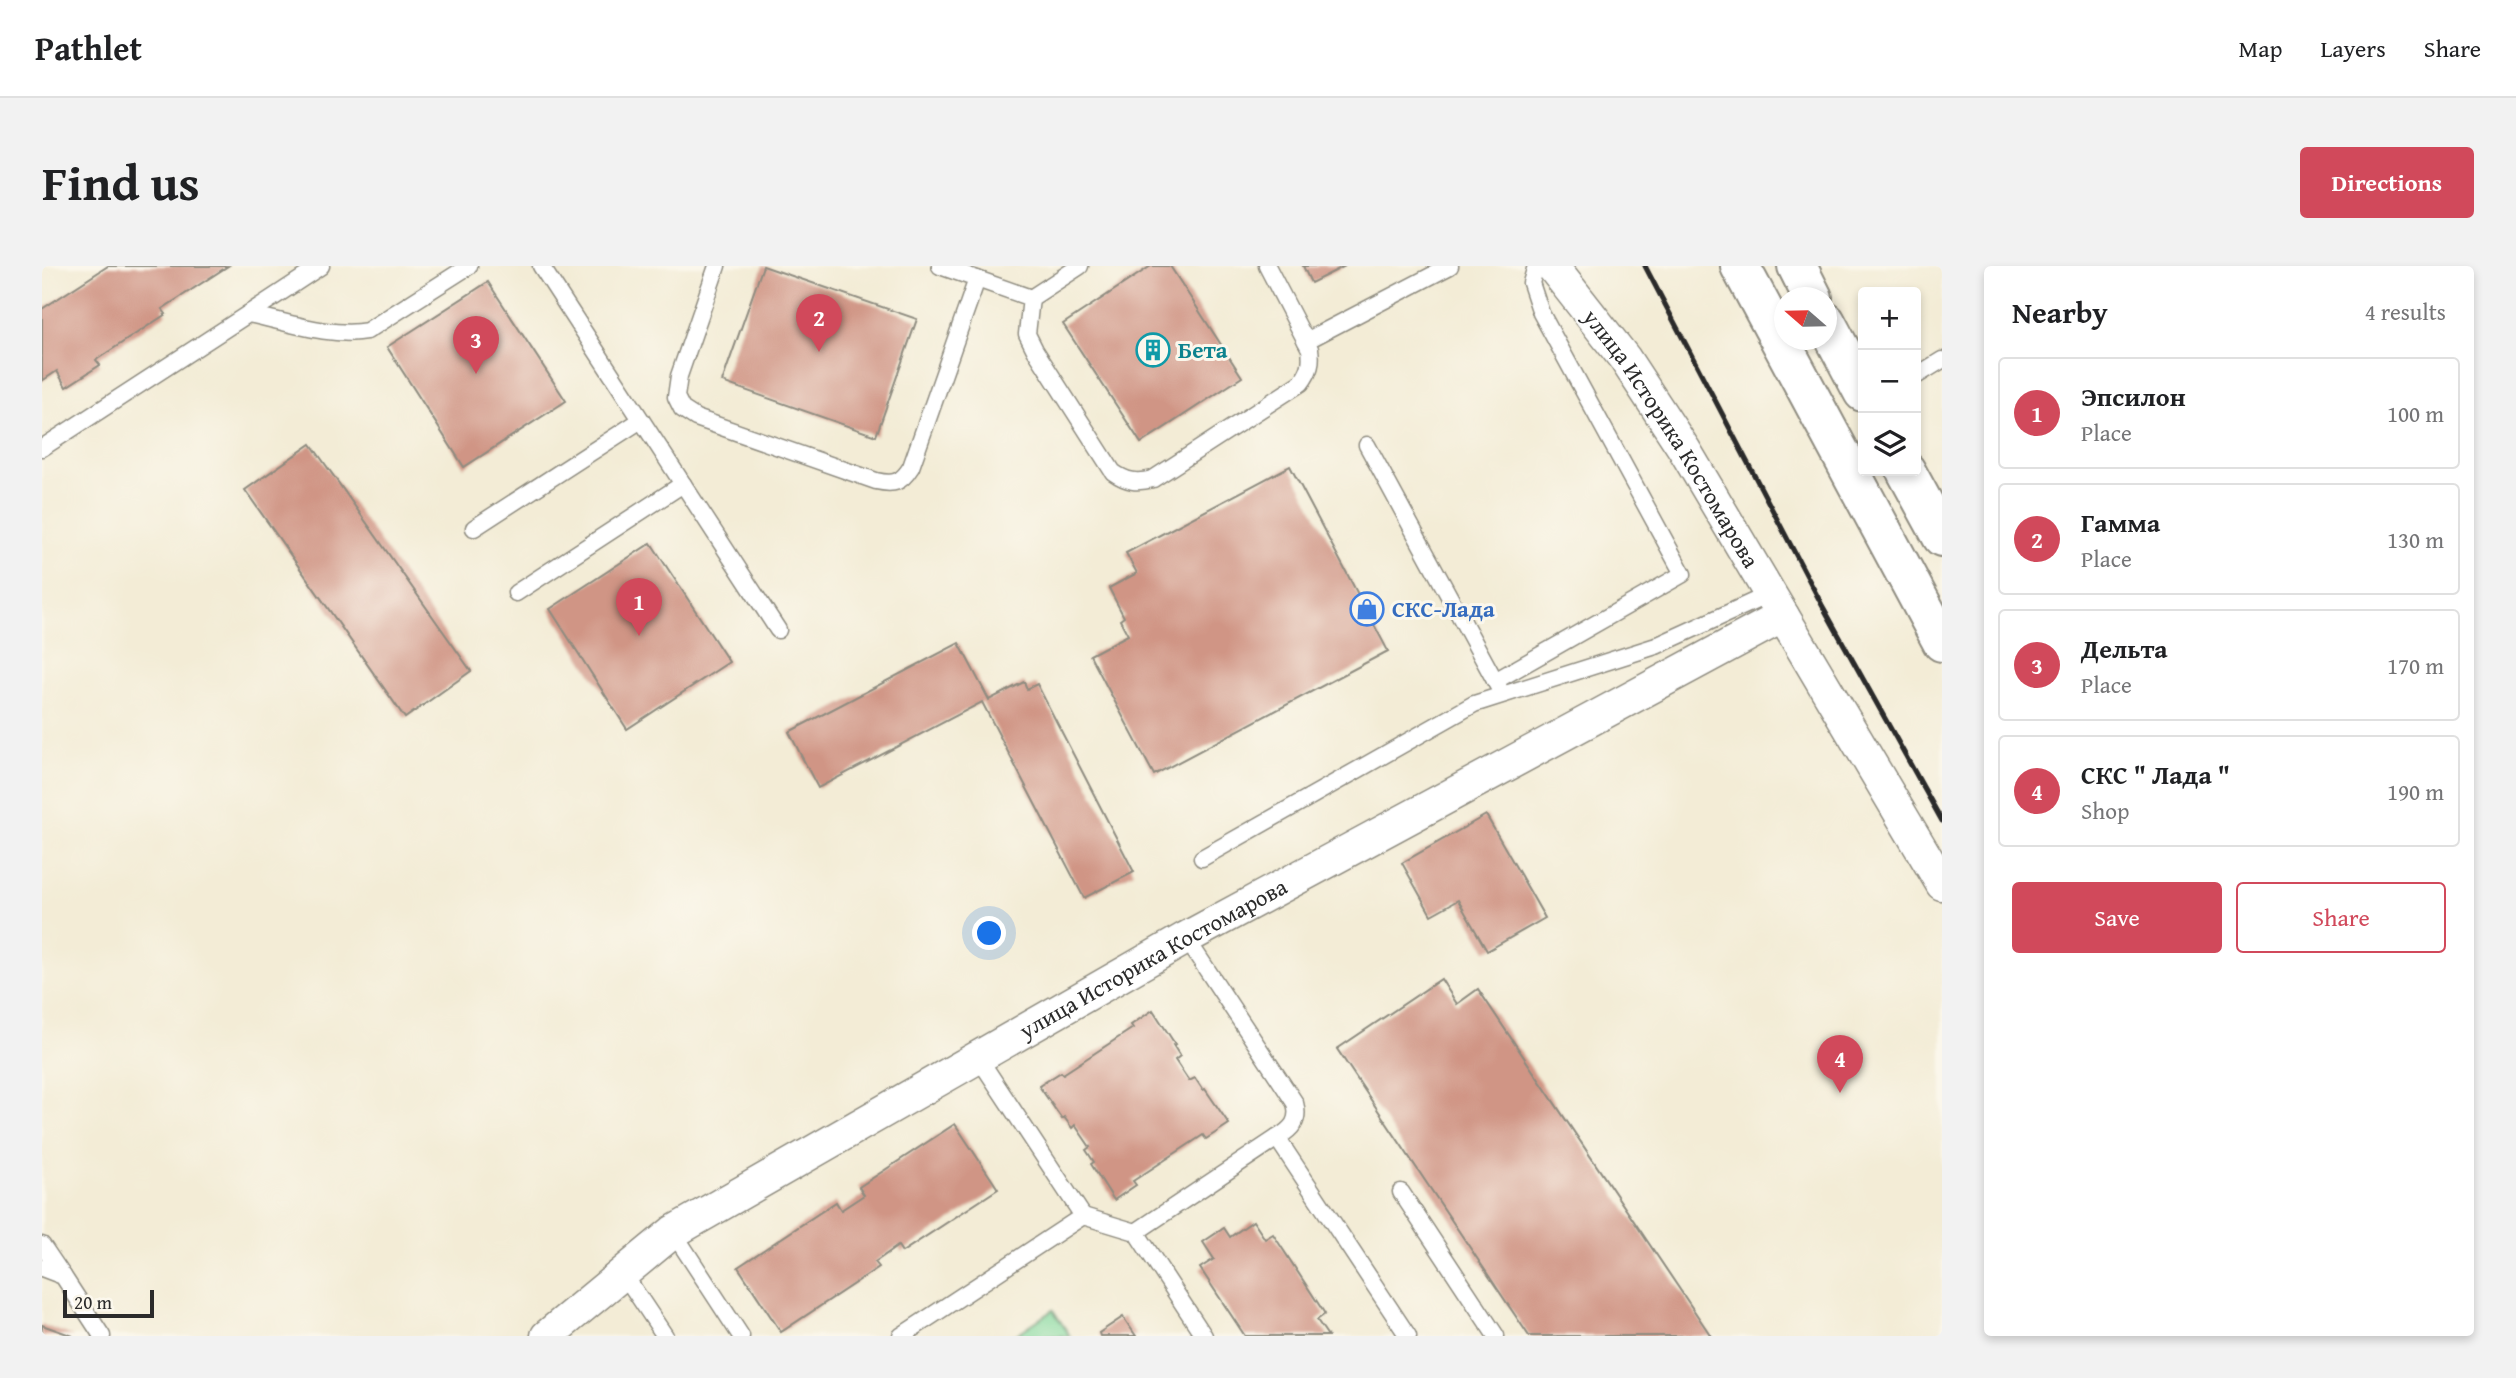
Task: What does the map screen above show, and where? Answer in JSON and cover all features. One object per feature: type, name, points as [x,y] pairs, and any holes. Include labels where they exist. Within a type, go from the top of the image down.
[{"type":"highway","points":[[1740,266],[1942,642]]},
{"type":"highway","points":[[1797,266],[1808,287]]},
{"type":"highway","points":[[1837,343],[1858,383]]},
{"type":"highway","points":[[1909,476],[1942,537]]},
{"type":"street","name":"улица Историка Костомарова","points":[[1552,266],[1625,359],[1684,449],[1942,884]]},
{"type":"street","name":"улица Историка Костомарова","points":[[547,1336],[673,1232],[1776,605]]},
{"type":"lane","points":[[43,446],[321,266]]},
{"type":"lane","points":[[248,314],[333,332],[352,334],[367,331],[469,266]]},
{"type":"lane","points":[[541,266],[778,630]]},
{"type":"lane","points":[[718,266],[679,376],[676,397],[682,409],[696,418],[891,485],[902,480],[911,467],[977,279]]},
{"type":"lane","points":[[940,266],[1031,298]]},
{"type":"lane","points":[[1031,298],[1080,266]]},
{"type":"lane","points":[[1031,298],[1027,334],[1035,350],[1113,472],[1138,483],[1153,479],[1301,383],[1308,373],[1312,363],[1310,349],[1267,266]]},
{"type":"lane","points":[[1306,341],[1450,266]]},
{"type":"lane","points":[[1202,858],[1475,704],[1498,687],[1683,574],[1541,313],[1531,283],[1536,266]]},
{"type":"lane","points":[[1921,373],[1942,360]]},
{"type":"lane","points":[[474,528],[641,419]]},
{"type":"lane","points":[[1367,445],[1498,687]]},
{"type":"lane","points":[[516,593],[683,484]]},
{"type":"lane","points":[[1498,687],[1656,646],[1776,605]]},
{"type":"lane","points":[[1136,1232],[1290,1130],[1295,1123],[1297,1112],[1295,1103],[1186,938]]},
{"type":"lane","points":[[978,1057],[1083,1216],[1136,1232],[1204,1336]]},
{"type":"lane","points":[[1278,1138],[1408,1336]]},
{"type":"lane","points":[[1401,1192],[1496,1336]]},
{"type":"lane","points":[[901,1336],[1083,1216]]},
{"type":"lane","points":[[673,1232],[741,1336]]},
{"type":"lane","points":[[42,1245],[102,1336]]},
{"type":"lane","points":[[42,1268],[63,1276]]},
{"type":"lane","points":[[623,1273],[665,1336]]},
{"type":"green space","points":[[1053,1310],[1070,1336],[1014,1336]]},
{"type":"building","points":[[108,266],[228,266],[162,309],[166,314],[96,360],[100,365],[66,387],[57,371],[42,381],[42,309]]},
{"type":"building","points":[[763,266],[917,319],[876,436],[722,382]]},
{"type":"building","name":"Бета","points":[[1151,266],[1170,266],[1242,377],[1141,443],[1063,324]]},
{"type":"building","points":[[1303,266],[1345,266],[1311,283]]},
{"type":"building","points":[[488,282],[566,401],[464,467],[387,347]]},
{"type":"building","points":[[311,444],[471,671],[405,718],[245,490]]},
{"type":"building","points":[[1290,466],[1388,651],[1154,775],[1090,655],[1128,635],[1120,620],[1124,617],[1109,588],[1137,573],[1126,553]]},
{"type":"building","points":[[651,543],[729,662],[627,729],[550,609]]},
{"type":"building","points":[[959,643],[989,700],[1024,682],[1027,689],[1037,684],[1134,872],[1084,898],[982,702],[818,788],[789,732]]},
{"type":"building","points":[[1486,815],[1545,918],[1487,951],[1458,900],[1431,915],[1402,863]]},
{"type":"building","points":[[1441,979],[1457,1004],[1478,989],[1711,1336],[1529,1336],[1337,1049]]},
{"type":"building","points":[[1153,1010],[1175,1044],[1173,1045],[1180,1056],[1175,1060],[1189,1081],[1195,1078],[1229,1124],[1206,1139],[1203,1135],[1133,1181],[1136,1185],[1114,1200],[1091,1164],[1094,1162],[1086,1150],[1090,1147],[1075,1125],[1072,1128],[1064,1117],[1062,1119],[1039,1086],[1061,1072],[1063,1074],[1133,1028],[1131,1025]]},
{"type":"building","points":[[955,1124],[998,1189],[902,1252],[898,1246],[875,1262],[879,1267],[781,1332],[738,1267],[836,1202],[841,1210],[864,1195],[859,1187]]},
{"type":"building","points":[[1253,1221],[1265,1239],[1273,1234],[1325,1314],[1317,1320],[1328,1336],[1245,1336],[1200,1268],[1214,1259],[1203,1242],[1224,1228],[1230,1237]]},
{"type":"building","points":[[1123,1317],[1136,1336],[1100,1336],[1099,1333]]},
{"type":"building","points":[[42,1325],[59,1331],[73,1336],[42,1336]]},
{"type":"railway","points":[[1645,266],[1822,605],[1942,821]]},
{"type":"place","name":"Бета","points":[[1153,350]]},
{"type":"place","name":"Гамма","points":[[819,352]]},
{"type":"place","name":"Дельта","points":[[476,374]]},
{"type":"place","name":"СКС-Лада","points":[[1367,609]]},
{"type":"place","name":"Эпсилон","points":[[639,636]]},
{"type":"place","name":"СКС \" Лада \"","points":[[1840,1093]]}]
